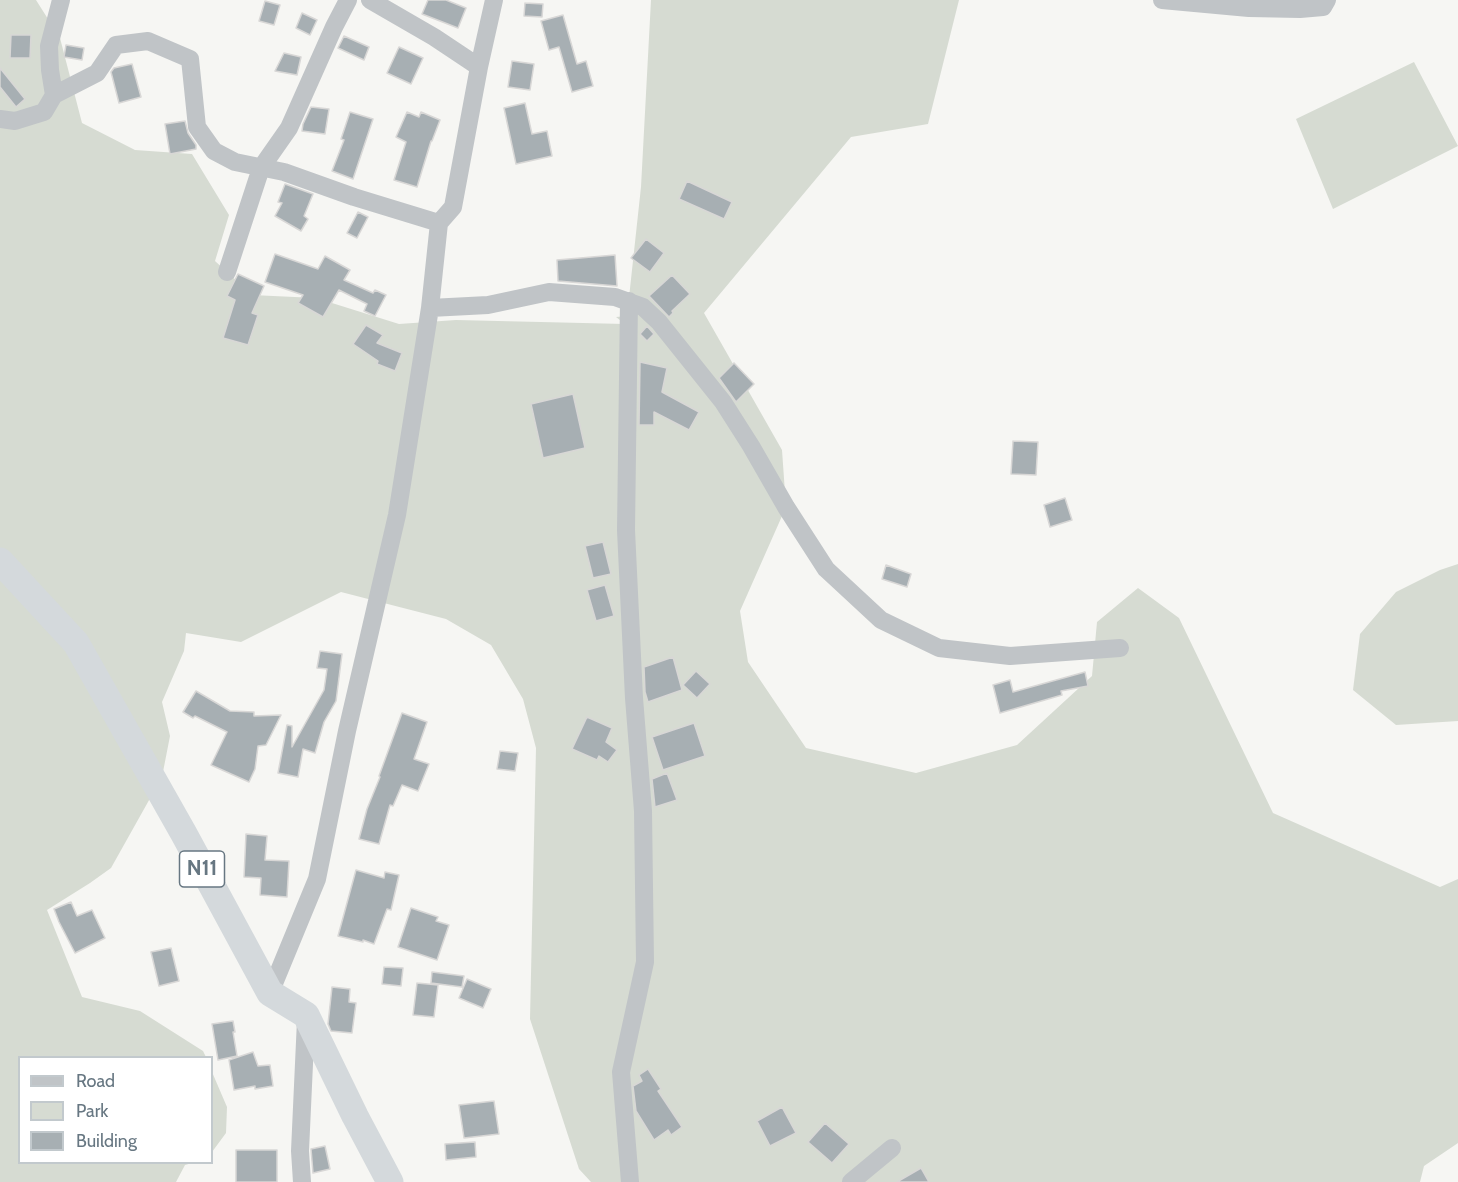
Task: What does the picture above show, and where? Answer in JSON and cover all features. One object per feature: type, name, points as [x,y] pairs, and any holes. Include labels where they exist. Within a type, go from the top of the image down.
[{"type":"highway","name":"N11","points":[[0,561],[75,643],[184,834],[270,993],[306,1016]]},
{"type":"highway","points":[[306,1016],[390,1182]]},
{"type":"street","points":[[54,95],[49,46],[61,0]]},
{"type":"street","points":[[227,272],[261,168],[289,128],[348,0]]},
{"type":"street","points":[[370,0],[434,37],[479,67]]},
{"type":"street","points":[[270,993],[317,879],[347,731],[397,515],[430,308],[439,223],[453,207],[494,0]]},
{"type":"street","points":[[1162,0],[1249,8],[1300,9],[1323,6],[1328,0]]},
{"type":"street","points":[[0,119],[15,121],[44,112],[54,95],[97,73],[116,45],[148,40],[190,59],[197,127],[214,151],[235,162],[284,172],[354,197],[439,223]]},
{"type":"street","points":[[430,308],[488,305],[549,292],[615,297],[643,307],[659,322],[723,402],[826,569],[881,620],[939,648],[1010,657],[1120,648]]},
{"type":"street","points":[[629,302],[627,530],[634,698],[643,811],[645,962],[621,1072],[630,1182]]},
{"type":"street","points":[[302,1182],[300,1151],[306,1016]]},
{"type":"street","points":[[851,1182],[892,1148]]},
{"type":"green space","points":[[0,0],[36,0],[60,38],[82,123],[135,150],[192,154],[229,215],[215,261],[252,295],[316,298],[399,324],[456,320],[625,324],[616,317],[627,316],[641,187],[651,0],[959,0],[928,124],[851,137],[704,313],[782,450],[786,507],[740,611],[748,662],[806,748],[916,773],[1017,745],[1092,676],[1097,622],[1138,588],[1179,618],[1273,813],[1440,887],[1458,879],[1458,1143],[1424,1166],[1420,1182],[591,1182],[579,1169],[530,1019],[536,748],[523,699],[491,645],[446,619],[341,592],[241,642],[186,633],[184,651],[162,702],[170,736],[162,777],[111,868],[47,910],[82,997],[140,1011],[203,1051],[206,1056],[18,1056],[18,1164],[188,1164],[185,1165],[176,1182],[0,1182]]},
{"type":"green space","points":[[1414,62],[1458,146],[1333,209],[1296,119]]},
{"type":"green space","points":[[1458,564],[1458,721],[1396,725],[1353,690],[1360,634],[1396,592],[1440,570]]},
{"type":"green space","points":[[213,1074],[227,1107],[226,1133],[213,1151]]},
{"type":"building","points":[[428,0],[446,0],[466,8],[458,28],[422,14]]},
{"type":"building","points":[[265,1],[280,5],[274,25],[259,21]]},
{"type":"building","points":[[525,3],[543,4],[542,17],[524,16]]},
{"type":"building","points":[[302,13],[317,20],[310,35],[296,28]]},
{"type":"building","points":[[563,15],[577,64],[586,61],[593,86],[572,92],[559,47],[549,50],[541,21]]},
{"type":"building","points":[[11,35],[31,35],[30,58],[10,58]]},
{"type":"building","points":[[344,36],[369,47],[364,60],[338,48]]},
{"type":"building","points":[[66,45],[84,48],[82,60],[64,57]]},
{"type":"building","points":[[399,47],[423,58],[411,84],[387,73]]},
{"type":"building","points":[[284,53],[301,57],[297,75],[275,71]]},
{"type":"building","points":[[512,61],[534,64],[530,90],[508,87]]},
{"type":"building","points":[[132,64],[141,97],[119,103],[111,72],[114,68]]},
{"type":"building","points":[[0,68],[25,99],[16,107],[0,87]]},
{"type":"building","points":[[525,103],[532,134],[547,131],[552,156],[516,164],[504,108]]},
{"type":"building","points":[[311,107],[329,109],[325,134],[302,131]]},
{"type":"building","points":[[350,112],[373,119],[353,179],[332,171],[344,140],[341,139]]},
{"type":"building","points":[[407,112],[419,117],[421,112],[440,120],[417,187],[394,180],[406,142],[396,137]]},
{"type":"building","points":[[185,121],[196,149],[170,154],[165,124]]},
{"type":"building","points":[[687,181],[732,202],[724,219],[679,199]]},
{"type":"building","points":[[285,184],[313,194],[304,216],[308,219],[301,231],[275,216],[282,203],[278,202]]},
{"type":"building","points":[[358,212],[368,217],[357,238],[347,233]]},
{"type":"building","points":[[646,239],[664,253],[650,272],[631,258]]},
{"type":"building","points":[[275,254],[318,269],[325,256],[350,270],[344,280],[373,293],[375,290],[386,295],[375,316],[364,311],[367,304],[339,290],[323,317],[298,303],[303,295],[265,282]]},
{"type":"building","points":[[615,255],[617,286],[558,281],[557,260]]},
{"type":"building","points":[[238,274],[264,286],[252,313],[258,315],[248,345],[223,338],[235,300],[227,296]]},
{"type":"building","points":[[672,275],[690,294],[672,311],[669,317],[649,296]]},
{"type":"building","points":[[366,325],[383,335],[377,343],[402,353],[395,371],[377,364],[378,361],[353,344]]},
{"type":"building","points":[[647,326],[654,334],[647,341],[640,334]]},
{"type":"building","points":[[640,362],[667,368],[662,392],[699,412],[689,430],[654,412],[654,425],[639,425]]},
{"type":"building","points":[[734,363],[754,384],[736,402],[719,378]]},
{"type":"building","points":[[573,394],[585,448],[543,458],[531,404]]},
{"type":"building","points":[[1013,441],[1038,442],[1036,475],[1011,474]]},
{"type":"building","points":[[1065,498],[1072,520],[1050,527],[1044,505]]},
{"type":"building","points":[[603,542],[611,574],[593,578],[585,546]]},
{"type":"building","points":[[886,565],[911,574],[907,587],[882,579]]},
{"type":"building","points":[[605,585],[614,616],[596,621],[587,590]]},
{"type":"building","points":[[320,651],[342,654],[336,701],[324,722],[315,753],[303,749],[298,777],[278,773],[287,725],[292,726],[292,747],[324,690],[327,669],[317,668]]},
{"type":"building","points":[[673,657],[682,690],[648,702],[645,692],[644,667]]},
{"type":"building","points":[[696,671],[710,684],[697,698],[683,685]]},
{"type":"building","points":[[1085,672],[1088,686],[1061,691],[1062,695],[1000,713],[993,685],[1010,680],[1013,692]]},
{"type":"building","points":[[196,691],[230,711],[254,712],[254,716],[281,715],[266,745],[258,746],[255,769],[249,782],[211,765],[227,732],[183,712]]},
{"type":"building","points":[[402,713],[427,722],[414,759],[429,764],[418,791],[402,785],[393,806],[390,805],[379,844],[359,839],[367,809]]},
{"type":"building","points":[[587,717],[612,728],[606,742],[617,750],[608,762],[599,756],[597,760],[572,749]]},
{"type":"building","points":[[694,723],[705,756],[663,770],[652,737]]},
{"type":"building","points":[[500,751],[518,753],[515,771],[497,769]]},
{"type":"building","points":[[667,773],[677,800],[655,807],[652,779]]},
{"type":"building","points":[[246,834],[267,836],[265,860],[289,861],[287,897],[260,895],[261,878],[244,877]]},
{"type":"building","points":[[356,870],[384,878],[385,872],[399,875],[391,910],[387,909],[374,944],[338,936]]},
{"type":"building","points":[[71,902],[77,916],[92,910],[105,938],[75,953],[54,909]]},
{"type":"building","points":[[411,908],[438,917],[436,921],[449,925],[437,960],[398,947]]},
{"type":"building","points":[[171,948],[179,981],[159,986],[151,952]]},
{"type":"building","points":[[384,967],[403,968],[401,986],[382,984]]},
{"type":"building","points":[[432,972],[464,976],[462,987],[431,983]]},
{"type":"building","points":[[467,979],[491,989],[483,1008],[459,998]]},
{"type":"building","points":[[417,983],[438,985],[434,1017],[413,1015]]},
{"type":"building","points":[[332,987],[350,989],[349,1002],[356,1003],[352,1033],[331,1031],[328,1024]]},
{"type":"building","points":[[233,1021],[237,1056],[218,1060],[212,1024]]},
{"type":"building","points":[[253,1052],[258,1066],[270,1065],[273,1086],[255,1089],[255,1086],[234,1090],[229,1060]]},
{"type":"building","points":[[648,1069],[661,1089],[658,1091],[682,1127],[671,1135],[668,1130],[654,1140],[636,1111],[633,1086],[642,1081],[639,1075]]},
{"type":"building","points":[[494,1101],[499,1134],[464,1138],[459,1105]]},
{"type":"building","points":[[782,1107],[796,1133],[770,1146],[757,1121]]},
{"type":"building","points":[[825,1123],[849,1144],[832,1163],[808,1142]]},
{"type":"building","points":[[475,1142],[476,1157],[446,1160],[445,1144]]},
{"type":"building","points":[[325,1146],[330,1169],[313,1173],[311,1149]]},
{"type":"building","points":[[236,1150],[277,1150],[277,1182],[236,1182]]},
{"type":"building","points":[[921,1168],[929,1182],[897,1182]]}]
